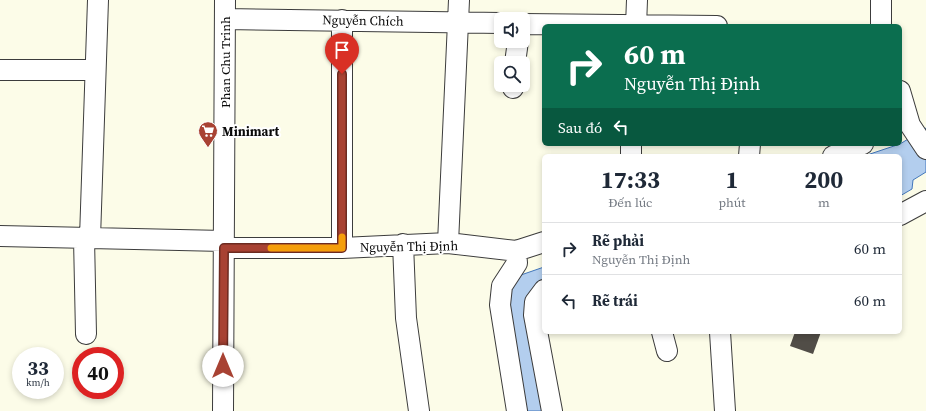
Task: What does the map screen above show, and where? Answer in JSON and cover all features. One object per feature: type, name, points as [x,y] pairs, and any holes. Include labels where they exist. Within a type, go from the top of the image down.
[{"type":"street","points":[[86,334],[87,238],[96,70],[98,0]]},
{"type":"street","points":[[448,243],[459,0]]},
{"type":"street","points":[[636,24],[637,0]]},
{"type":"street","points":[[881,0],[881,24]]},
{"type":"street","name":"Nguyễn Chích","points":[[225,9],[342,20],[494,23]]},
{"type":"street","name":"Phan Chu Trinh","points":[[222,411],[225,9]]},
{"type":"street","points":[[342,20],[342,248]]},
{"type":"street","points":[[530,24],[542,24]]},
{"type":"street","points":[[0,70],[96,70]]},
{"type":"street","points":[[902,96],[915,131]]},
{"type":"street","points":[[838,154],[859,146]]},
{"type":"street","points":[[902,214],[926,201]]},
{"type":"street","name":"Nguyễn Thị Định","points":[[0,236],[342,248],[448,243],[516,251],[542,243]]},
{"type":"street","points":[[403,244],[406,318],[419,411]]},
{"type":"street","points":[[516,251],[517,263],[502,286],[500,305],[517,411]]},
{"type":"street","points":[[542,293],[535,302],[534,315],[552,411]]},
{"type":"street","points":[[720,334],[724,411]]},
{"type":"water","points":[[926,128],[926,172],[913,180],[912,189],[902,195],[902,154],[870,154],[894,146],[902,146],[902,143]]},
{"type":"water","points":[[542,268],[544,411],[526,411],[507,294],[518,276]]},
{"type":"building","points":[[794,334],[820,334],[813,354],[790,346]]},
{"type":"slow traffic","points":[[271,248],[342,248],[342,237]]},
{"type":"place","name":"Minimart","points":[[208,148]]},
{"type":"route","points":[[223,366],[224,248],[342,248],[342,74]]}]
